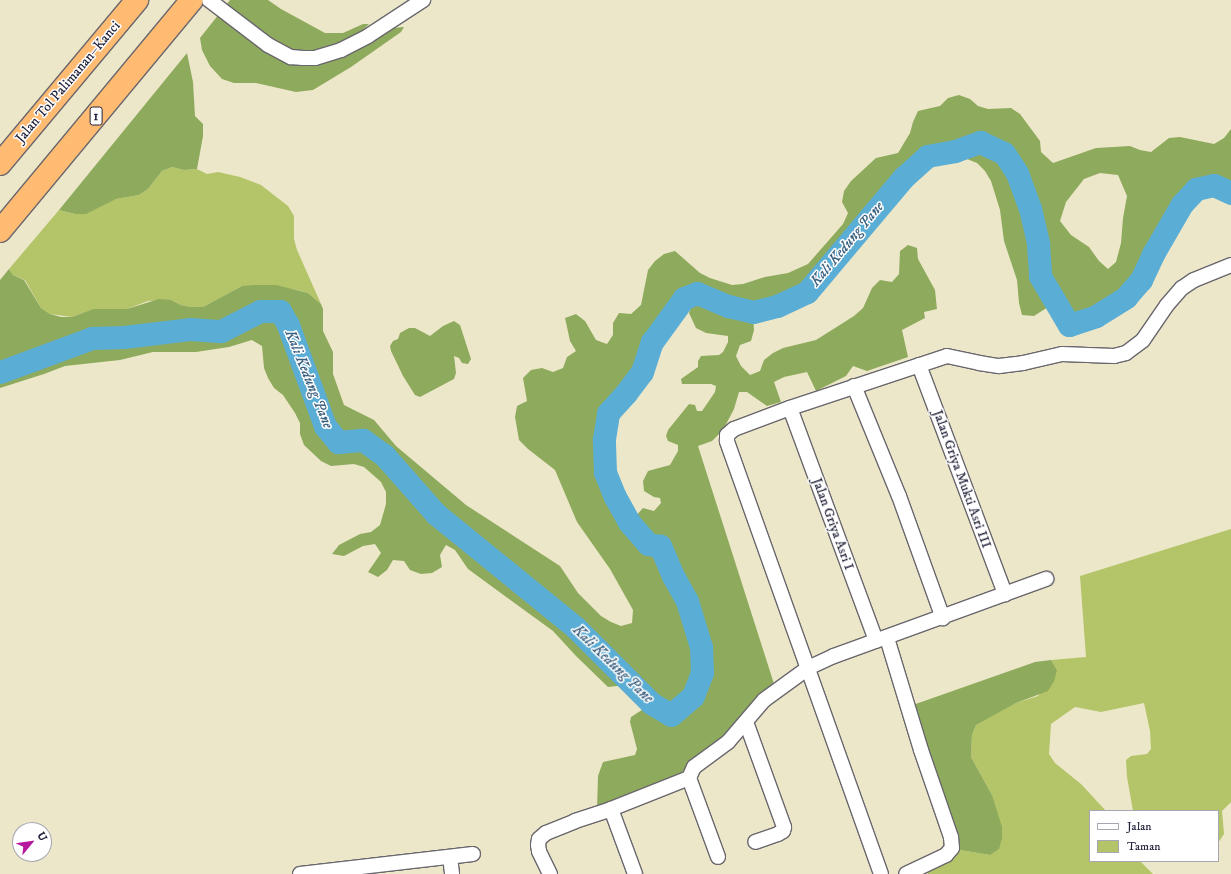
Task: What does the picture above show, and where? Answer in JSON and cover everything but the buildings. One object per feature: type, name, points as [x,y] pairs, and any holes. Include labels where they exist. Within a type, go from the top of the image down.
[{"type":"highway","name":"Jalan Tol Palimanan–Kanci","points":[[0,164],[137,0]]},
{"type":"highway","name":"1","points":[[0,231],[192,0]]},
{"type":"street","points":[[209,0],[268,45],[291,57],[315,58],[341,50],[368,36],[423,0]]},
{"type":"street","points":[[881,874],[727,441],[727,435],[734,429],[790,408],[947,356],[999,366],[1023,363],[1062,354],[1114,356],[1126,353],[1143,340],[1167,305],[1182,288],[1194,280],[1231,265]]},
{"type":"street","name":"Jalan Griya Mukti Asri III","points":[[920,365],[1005,594]]},
{"type":"street","points":[[854,386],[899,496],[943,618]]},
{"type":"street","name":"Jalan Griya Asri I","points":[[790,408],[882,639],[951,837],[952,848],[946,855],[906,874]]},
{"type":"street","points":[[550,874],[539,851],[539,839],[555,828],[611,809],[689,778],[694,767],[728,742],[764,700],[808,668],[882,639],[943,618],[1046,579]]},
{"type":"street","points":[[746,722],[784,827],[783,831],[778,834],[755,842]]},
{"type":"street","points":[[689,778],[718,857]]},
{"type":"street","points":[[611,809],[635,874]]},
{"type":"street","points":[[300,874],[390,869],[450,856],[474,854]]},
{"type":"street","points":[[450,856],[452,874]]},
{"type":"green space","points":[[230,0],[268,0],[281,9],[325,33],[343,33],[363,24],[369,24],[333,59],[354,51],[393,28],[404,27],[401,32],[351,67],[313,90],[296,92],[256,83],[234,83],[222,79],[210,66],[202,50],[200,38]]},
{"type":"green space","points":[[187,53],[193,82],[195,116],[203,124],[203,136],[197,169],[184,170],[172,167],[162,171],[148,189],[139,195],[116,199],[86,214],[75,214],[59,210]]},
{"type":"green space","points":[[959,95],[970,99],[978,106],[988,109],[1011,108],[1020,114],[1040,141],[1041,152],[1053,163],[1096,148],[1130,146],[1151,152],[1169,138],[1180,137],[1214,144],[1224,138],[1231,129],[1231,188],[1214,181],[1193,185],[1178,201],[1149,252],[1137,277],[1123,294],[1094,312],[1071,320],[1045,274],[1042,243],[1035,207],[1022,171],[1007,150],[980,137],[954,146],[924,152],[900,174],[804,288],[775,302],[753,307],[730,302],[697,288],[681,294],[648,339],[638,369],[623,390],[603,410],[599,439],[600,473],[611,499],[625,524],[645,549],[657,551],[682,603],[696,648],[698,672],[689,693],[670,709],[654,699],[578,623],[439,511],[387,451],[365,436],[340,437],[329,424],[292,323],[283,306],[258,306],[220,326],[190,324],[124,332],[91,334],[0,367],[0,280],[9,269],[13,275],[24,280],[41,308],[50,314],[61,317],[72,317],[93,309],[127,309],[159,299],[171,300],[181,305],[191,307],[203,307],[242,286],[276,285],[308,293],[321,304],[323,309],[323,331],[333,352],[333,374],[344,405],[374,420],[396,446],[466,505],[560,566],[578,593],[601,616],[621,626],[632,623],[633,610],[610,569],[577,522],[555,470],[519,440],[515,417],[517,406],[527,401],[523,378],[531,370],[542,368],[553,372],[563,368],[567,357],[576,351],[570,341],[565,318],[576,314],[585,321],[596,340],[607,344],[613,335],[613,323],[619,313],[631,314],[641,305],[648,270],[655,261],[664,254],[675,251],[700,273],[732,285],[743,284],[765,277],[788,273],[808,264],[843,224],[848,213],[842,202],[844,191],[851,181],[876,158],[898,153],[910,133],[918,111],[940,106],[948,98]],"holes":[[[1100,173],[1118,175],[1127,196],[1121,243],[1116,262],[1108,269],[1099,261],[1089,247],[1071,235],[1060,221],[1066,202],[1084,179]]]},
{"type":"green space","points":[[980,147],[1001,157],[1013,175],[1026,209],[1033,244],[1035,277],[1053,309],[1048,307],[1034,316],[1022,315],[1019,303],[1017,280],[1004,241],[1000,210],[991,181],[985,171],[977,163],[957,155]]},
{"type":"green space","points":[[172,167],[184,170],[197,169],[207,174],[218,172],[240,177],[261,185],[288,206],[294,216],[294,239],[297,250],[321,304],[308,293],[297,290],[242,286],[203,307],[181,305],[171,300],[148,301],[127,309],[93,309],[72,317],[50,314],[41,308],[25,280],[13,275],[9,269],[59,210],[75,214],[116,199],[139,195],[148,189],[162,171]]},
{"type":"green space","points":[[908,245],[917,248],[918,259],[935,290],[937,309],[924,312],[925,318],[902,330],[908,357],[867,371],[853,366],[846,376],[816,391],[807,372],[784,377],[774,382],[781,402],[767,406],[747,392],[739,392],[734,409],[723,430],[712,441],[698,446],[775,687],[692,764],[666,785],[597,809],[598,776],[603,762],[635,755],[637,749],[630,722],[631,717],[648,706],[671,720],[697,699],[707,674],[705,646],[691,599],[677,574],[664,542],[650,540],[633,519],[643,508],[654,511],[661,503],[660,498],[654,497],[644,491],[643,481],[648,471],[670,465],[678,451],[678,445],[668,441],[666,436],[668,430],[689,404],[695,405],[697,411],[702,411],[715,392],[716,386],[711,384],[682,384],[681,379],[698,367],[698,361],[701,356],[719,355],[723,352],[728,342],[728,336],[706,333],[696,328],[689,313],[691,308],[697,298],[727,311],[753,316],[754,330],[751,341],[740,345],[736,356],[741,366],[750,375],[760,371],[764,360],[773,353],[783,348],[816,340],[854,316],[863,308],[872,288],[880,280],[892,282],[899,274],[900,251]]},
{"type":"green space","points":[[261,315],[277,316],[283,327],[321,428],[335,447],[362,445],[381,458],[433,518],[572,630],[626,685],[608,687],[553,631],[468,569],[455,550],[446,545],[440,555],[442,567],[432,573],[421,574],[410,570],[404,561],[393,560],[387,570],[378,577],[368,572],[381,553],[375,544],[363,546],[344,556],[332,554],[339,545],[360,534],[371,532],[380,525],[386,504],[386,492],[381,482],[364,467],[354,464],[331,466],[321,461],[304,445],[300,434],[300,423],[295,413],[283,395],[274,388],[268,378],[264,368],[262,346],[252,340],[229,347],[196,352],[153,352],[120,360],[65,366],[0,388],[0,377],[93,343],[125,342],[190,334],[222,336]]},
{"type":"green space","points":[[454,321],[460,325],[471,359],[468,364],[462,363],[459,358],[454,356],[456,373],[454,379],[420,397],[415,395],[403,376],[390,346],[393,341],[398,339],[400,333],[409,328],[415,328],[430,336],[443,326]]},
{"type":"green space","points":[[1231,529],[1231,802],[1222,811],[1224,834],[1219,842],[1219,810],[1133,810],[1127,777],[1126,760],[1131,756],[1147,754],[1151,749],[1150,731],[1144,703],[1101,712],[1075,707],[1051,724],[1049,754],[1055,763],[1081,784],[1105,810],[1089,810],[1089,862],[1141,862],[1153,874],[928,874],[927,870],[960,850],[990,855],[992,795],[971,757],[972,735],[976,725],[985,719],[1016,703],[1038,696],[1057,670],[1051,660],[1086,657],[1080,576]]},
{"type":"green space","points":[[1051,660],[1057,670],[1054,681],[1048,691],[1016,703],[976,725],[972,735],[971,757],[992,795],[1002,827],[1002,838],[999,849],[990,855],[960,850],[910,706],[1035,662]]},
{"type":"waterway","name":"Kali Kedung Pane","points":[[0,372],[92,338],[124,337],[190,329],[221,331],[260,311],[280,311],[288,325],[325,426],[338,442],[363,440],[384,455],[436,514],[575,627],[651,703],[671,715],[693,696],[702,673],[701,647],[687,601],[673,576],[660,546],[648,544],[629,522],[615,497],[605,472],[604,439],[608,413],[642,372],[652,342],[684,298],[697,293],[728,306],[753,312],[777,306],[807,292],[904,177],[927,156],[955,151],[980,142],[1004,153],[1017,173],[1030,208],[1038,244],[1040,276],[1069,325],[1096,316],[1126,297],[1141,280],[1153,254],[1182,204],[1196,189],[1214,185],[1231,193]]}]
